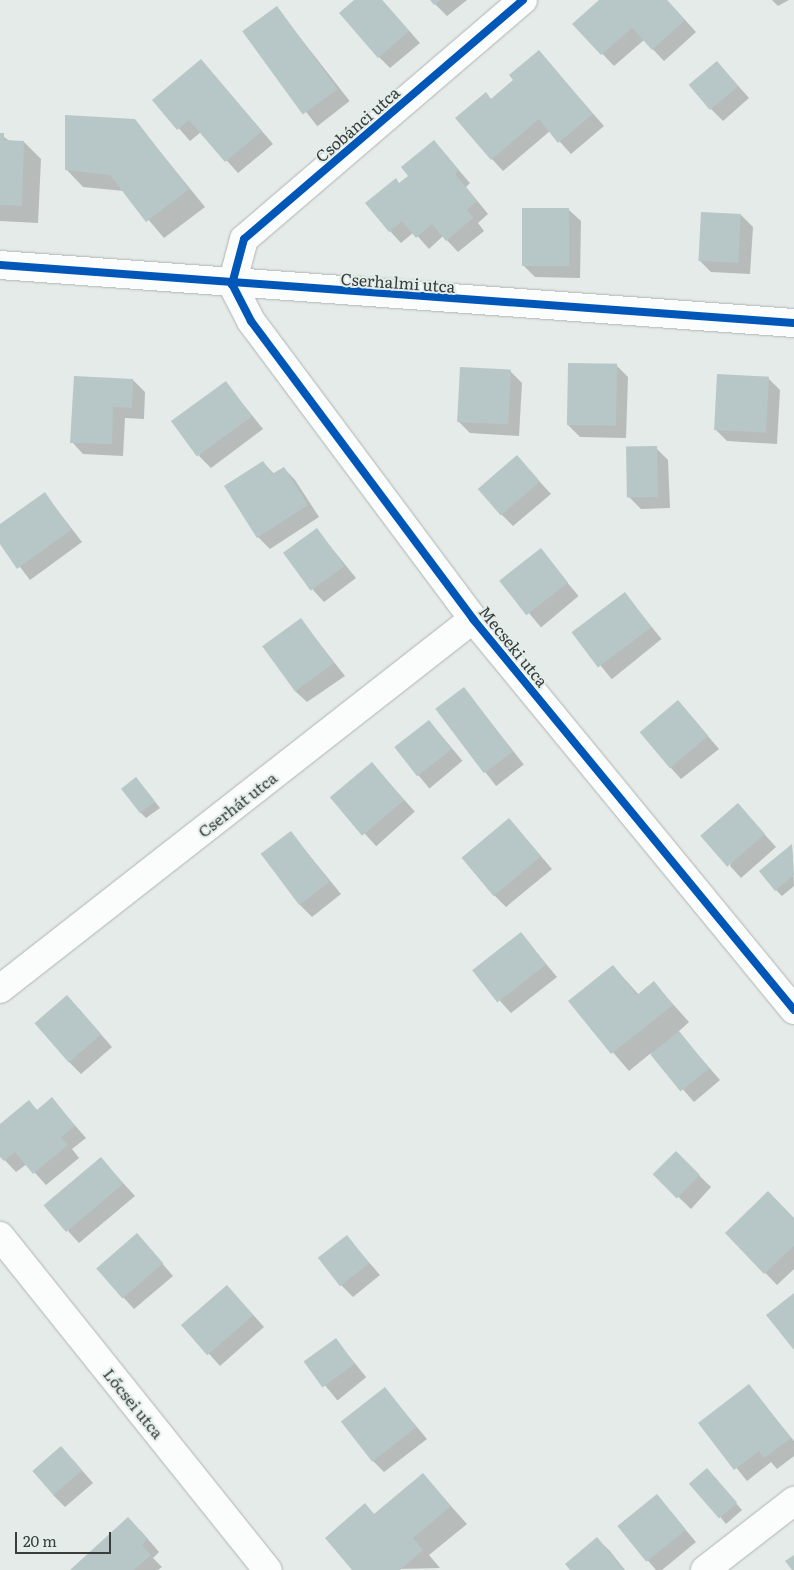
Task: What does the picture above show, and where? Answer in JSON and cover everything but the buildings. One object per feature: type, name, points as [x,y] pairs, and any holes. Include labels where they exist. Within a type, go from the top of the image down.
[{"type":"street","name":"Csobánci utca","points":[[232,284],[244,239],[523,0]]},
{"type":"street","name":"Cserhalmi utca","points":[[0,265],[232,284],[794,323]]},
{"type":"street","name":"Mecseki utca","points":[[232,284],[251,321],[473,618],[794,1010]]},
{"type":"street","name":"Cserhát utca","points":[[0,989],[473,618]]},
{"type":"street","name":"Lőcsei utca","points":[[0,1236],[268,1570]]},
{"type":"street","points":[[705,1570],[794,1500]]},
{"type":"cycle path","points":[[523,0],[244,239],[232,284],[251,321],[473,619],[794,1010]]},
{"type":"cycle path","points":[[0,265],[794,323]]}]
